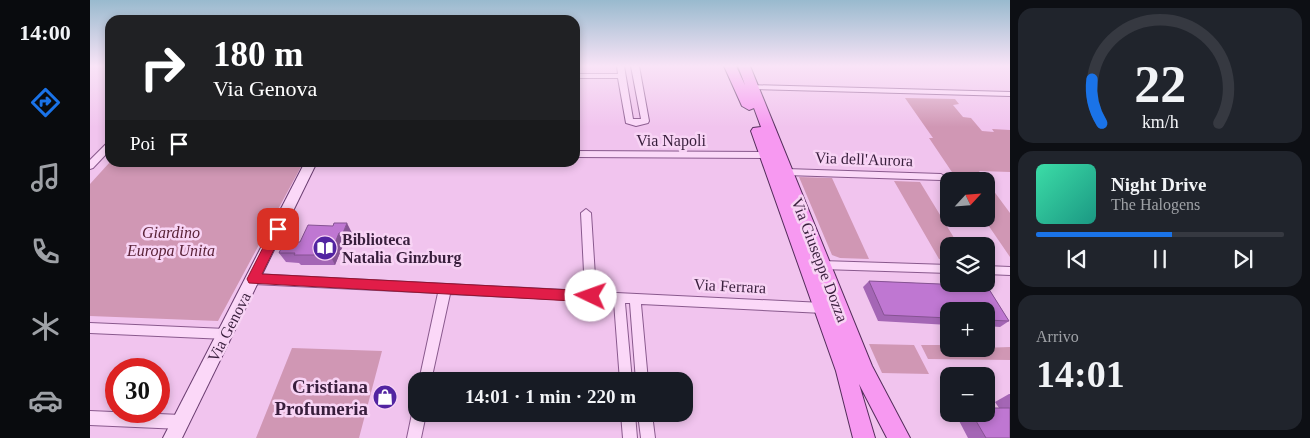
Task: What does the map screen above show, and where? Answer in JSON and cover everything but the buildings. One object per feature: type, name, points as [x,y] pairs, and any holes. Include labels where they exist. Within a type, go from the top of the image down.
[{"type":"main road","name":"Via Giuseppe Dozza","points":[[749,86],[767,155],[846,370],[864,438]]},
{"type":"main road","name":"Via Giuseppe Dozza","points":[[750,86],[786,172],[864,372],[899,438]]},
{"type":"street","points":[[624,86],[629,121],[641,123],[645,120],[639,86]]},
{"type":"street","points":[[868,86],[1010,94]]},
{"type":"street","points":[[90,166],[105,150]]},
{"type":"street","name":"Via Napoli","points":[[580,154],[767,155]]},
{"type":"street","name":"Via Genova","points":[[172,438],[254,279],[309,167]]},
{"type":"street","name":"Via dell'Aurora","points":[[786,172],[940,177]]},
{"type":"street","points":[[586,213],[591,296]]},
{"type":"street","points":[[822,265],[940,269]]},
{"type":"street","points":[[995,270],[1010,271]]},
{"type":"street","name":"Via Ferrara","points":[[254,279],[823,308]]},
{"type":"street","points":[[428,372],[445,289]]},
{"type":"street","points":[[619,298],[625,372]]},
{"type":"street","points":[[634,299],[641,372]]},
{"type":"street","points":[[90,328],[226,334]]},
{"type":"street","points":[[90,418],[181,422]]},
{"type":"street","points":[[414,438],[417,422]]},
{"type":"street","points":[[629,422],[630,438]]},
{"type":"street","points":[[646,422],[648,438]]},
{"type":"green space","points":[[905,98],[955,99],[959,104],[953,105],[963,117],[971,118],[982,131],[994,132],[992,129],[1010,130],[1010,172],[952,172],[929,138],[933,138]]},
{"type":"green space","name":"Giardino Europa Unita","points":[[105,167],[301,167],[218,321],[90,316],[90,184]]},
{"type":"green space","points":[[799,177],[832,178],[869,259],[840,258],[832,255]]},
{"type":"green space","points":[[894,181],[920,182],[940,215],[940,228],[948,228],[954,237],[940,237],[939,259]]},
{"type":"green space","points":[[995,193],[1010,213],[1010,257],[990,228],[995,228]]},
{"type":"green space","points":[[869,344],[914,345],[929,374],[882,373]]},
{"type":"green space","points":[[921,345],[940,345],[940,357],[995,357],[995,347],[1010,347],[1010,360],[928,359]]},
{"type":"green space","points":[[292,348],[382,351],[359,438],[256,438]]},
{"type":"place","name":"Biblioteca Natalia Ginzburg","points":[[325,248]]},
{"type":"place","name":"Cristiana Profumeria","points":[[385,397]]},
{"type":"route","points":[[278,229],[254,279],[591,296]]}]
